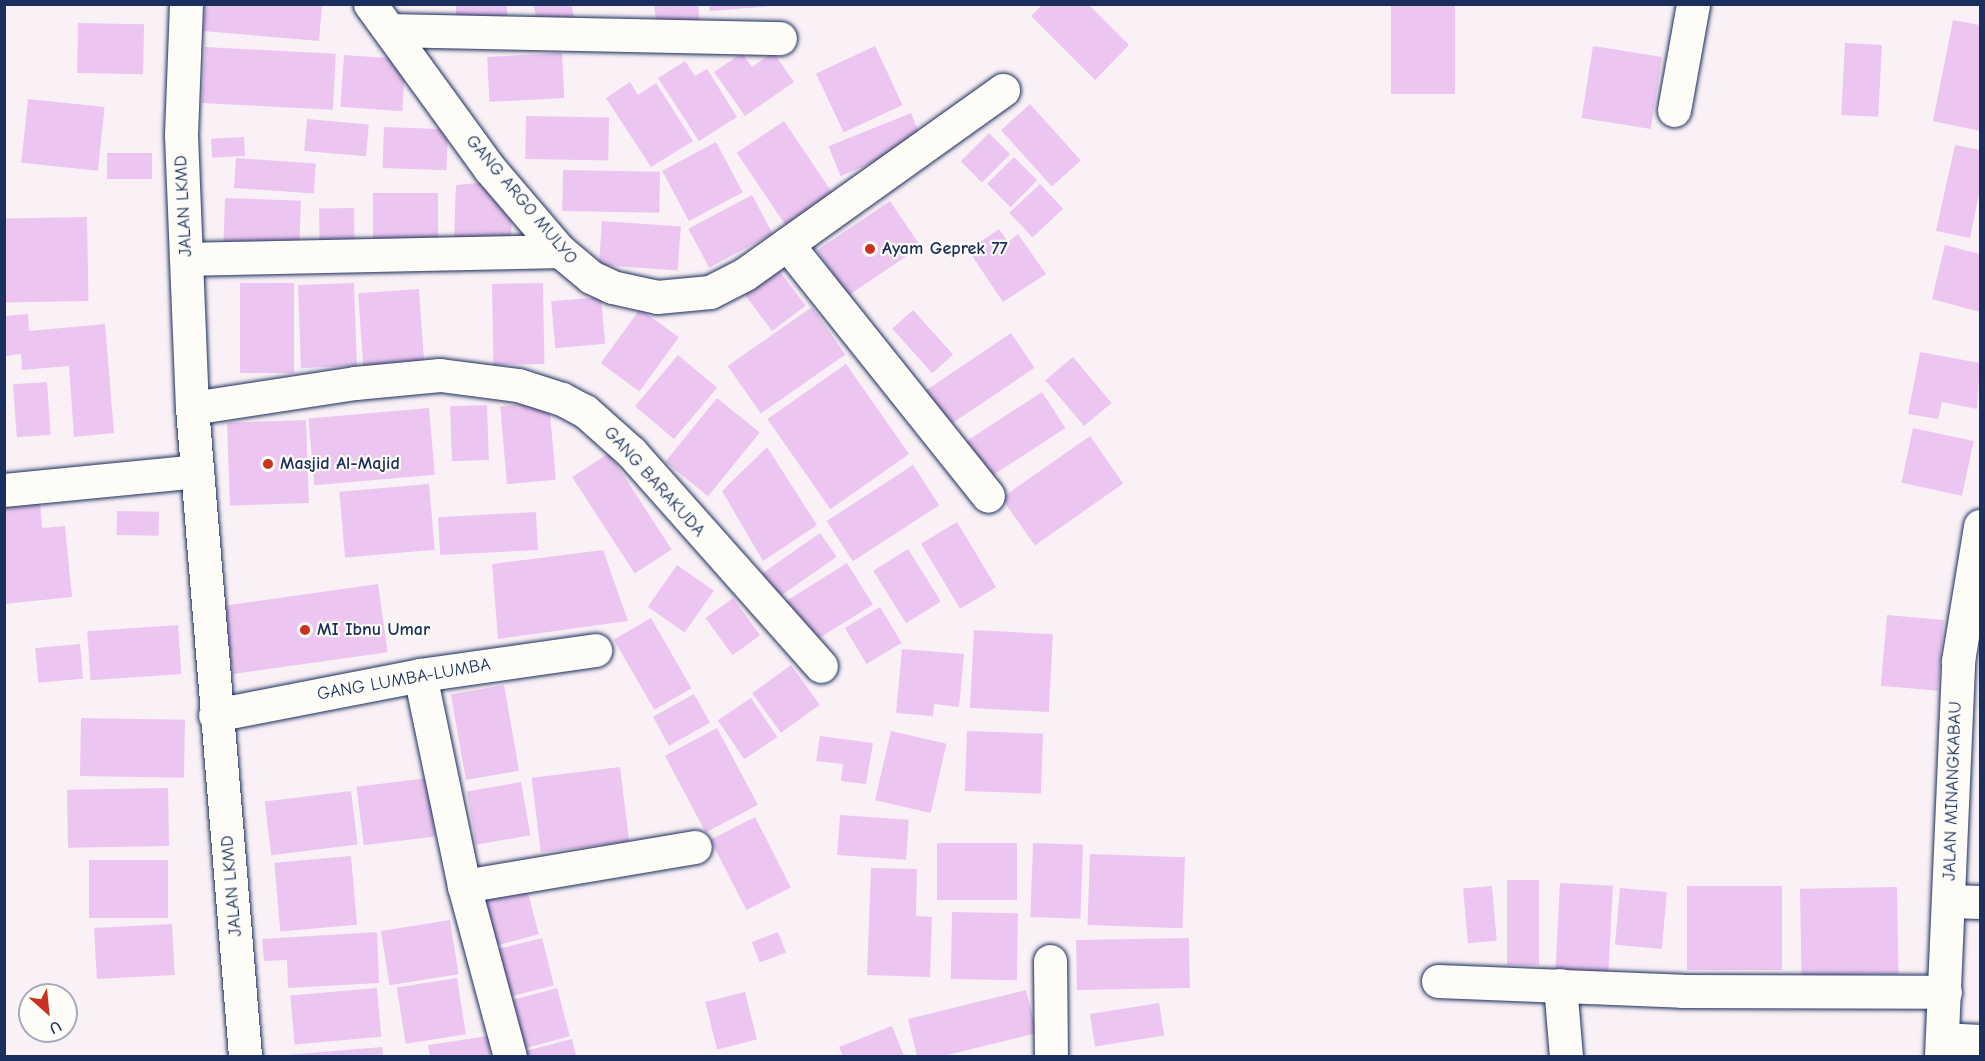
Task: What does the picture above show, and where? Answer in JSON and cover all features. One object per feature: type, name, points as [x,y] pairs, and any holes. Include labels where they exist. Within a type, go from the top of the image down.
[{"type":"street","name":"JALAN LKMD","points":[[186,4],[180,135],[192,408],[214,716],[245,1056]]},
{"type":"street","name":"GANG ARGO MULYO","points":[[370,4],[489,168],[560,251],[591,277],[612,287],[677,297],[719,288],[787,244],[1003,90]]},
{"type":"street","points":[[1674,110],[1693,4]]},
{"type":"street","points":[[391,30],[780,38]]},
{"type":"street","points":[[787,244],[988,496]]},
{"type":"street","points":[[186,259],[560,251]]},
{"type":"street","name":"GANG BARAKUDA","points":[[192,408],[365,382],[440,375],[518,385],[562,399],[585,411],[631,452],[821,666]]},
{"type":"street","points":[[4,490],[197,471]]},
{"type":"street","name":"JALAN MINANGKABAU","points":[[1942,1048],[1945,992],[1965,902],[1950,804],[1958,662],[1980,526]]},
{"type":"street","name":"GANG LUMBA-LUMBA","points":[[214,716],[420,675],[595,650]]},
{"type":"street","points":[[420,675],[464,886],[510,1056]]},
{"type":"street","points":[[464,886],[695,847]]},
{"type":"street","points":[[1050,961],[1051,1056]]},
{"type":"street","points":[[1438,981],[1682,991],[1945,992]]},
{"type":"street","points":[[1560,985],[1566,1056]]},
{"type":"street","points":[[1942,1048],[1980,1041]]},
{"type":"building","points":[[205,4],[322,4],[319,41],[203,31]]},
{"type":"building","points":[[456,4],[507,4],[507,28],[456,28]]},
{"type":"building","points":[[533,4],[571,4],[575,21],[540,31]]},
{"type":"building","points":[[654,4],[698,4],[700,25],[657,30]]},
{"type":"building","points":[[709,4],[772,4],[772,6],[710,11]]},
{"type":"building","points":[[1043,4],[1088,4],[1129,45],[1095,80],[1031,16]]},
{"type":"building","points":[[1391,4],[1455,4],[1455,94],[1391,94]]},
{"type":"building","points":[[1953,20],[1980,25],[1980,131],[1933,121]]},
{"type":"building","points":[[78,23],[144,24],[143,74],[77,73]]},
{"type":"building","points":[[1845,43],[1882,45],[1878,117],[1841,115]]},
{"type":"building","points":[[875,46],[902,105],[844,132],[816,73]]},
{"type":"building","points":[[1593,46],[1662,57],[1651,129],[1582,118]]},
{"type":"building","points":[[205,47],[336,54],[333,110],[202,103]]},
{"type":"building","points":[[773,52],[794,82],[745,116],[714,72],[742,53],[752,67]]},
{"type":"building","points":[[562,53],[564,98],[489,102],[487,57]]},
{"type":"building","points":[[344,55],[406,59],[402,111],[340,107]]},
{"type":"building","points":[[685,61],[695,76],[707,69],[737,117],[699,141],[658,78]]},
{"type":"building","points":[[630,82],[638,95],[656,83],[693,141],[651,167],[606,98]]},
{"type":"building","points":[[28,99],[105,107],[98,171],[21,163]]},
{"type":"building","points":[[1030,104],[1081,160],[1052,187],[1001,130]]},
{"type":"building","points":[[911,113],[923,143],[840,176],[828,146]]},
{"type":"building","points":[[526,116],[609,117],[608,160],[525,159]]},
{"type":"building","points":[[307,119],[369,124],[366,156],[304,151]]},
{"type":"building","points":[[784,121],[833,193],[785,225],[737,153]]},
{"type":"building","points":[[384,127],[448,129],[447,170],[383,168]]},
{"type":"building","points":[[989,133],[1010,154],[982,182],[961,161]]},
{"type":"building","points":[[244,137],[245,156],[212,158],[211,139]]},
{"type":"building","points":[[716,142],[743,192],[689,221],[662,171]]},
{"type":"building","points":[[1955,145],[1980,150],[1980,189],[1970,238],[1936,231]]},
{"type":"building","points":[[107,153],[152,153],[152,179],[107,179]]},
{"type":"building","points":[[1014,157],[1037,180],[1010,207],[987,184]]},
{"type":"building","points":[[236,158],[316,164],[314,194],[234,188]]},
{"type":"building","points":[[563,170],[660,172],[659,213],[562,211]]},
{"type":"building","points":[[488,182],[512,213],[511,238],[454,239],[456,185]]},
{"type":"building","points":[[1040,184],[1063,209],[1032,238],[1009,213]]},
{"type":"building","points":[[373,193],[438,193],[438,245],[373,245]]},
{"type":"building","points":[[752,195],[773,234],[709,268],[688,229]]},
{"type":"building","points":[[225,198],[301,201],[299,251],[223,248]]},
{"type":"building","name":"Ayam Geprek 77","points":[[890,201],[921,247],[848,296],[817,250]]},
{"type":"building","points":[[354,208],[355,247],[320,248],[319,209]]},
{"type":"building","points":[[87,217],[88,301],[5,302],[4,218]]},
{"type":"building","points":[[602,221],[681,227],[678,270],[599,265]]},
{"type":"building","points":[[999,229],[1008,242],[1018,234],[1046,274],[1003,302],[968,250]]},
{"type":"building","points":[[1945,245],[1980,254],[1980,312],[1932,299]]},
{"type":"building","points":[[778,269],[806,306],[772,331],[744,294]]},
{"type":"building","points":[[240,283],[294,283],[294,373],[240,373]]},
{"type":"building","points":[[354,283],[357,366],[301,368],[298,285]]},
{"type":"building","points":[[543,283],[544,364],[493,365],[492,284]]},
{"type":"building","points":[[419,289],[425,370],[364,374],[358,293]]},
{"type":"building","points":[[601,297],[605,344],[555,348],[551,301]]},
{"type":"building","points":[[812,307],[845,355],[761,414],[728,366]]},
{"type":"building","points":[[640,309],[679,337],[639,391],[601,363]]},
{"type":"building","points":[[913,310],[953,355],[932,373],[892,329]]},
{"type":"building","points":[[28,314],[29,331],[105,324],[114,433],[74,437],[69,366],[22,370],[21,354],[5,356],[5,316]]},
{"type":"building","points":[[1011,333],[1034,368],[943,429],[920,395]]},
{"type":"building","points":[[1920,352],[1980,363],[1977,409],[1942,402],[1938,419],[1908,414]]},
{"type":"building","points":[[678,355],[717,388],[674,439],[635,406]]},
{"type":"building","points":[[1073,357],[1112,403],[1084,426],[1045,380]]},
{"type":"building","points":[[846,364],[909,454],[830,509],[767,419]]},
{"type":"building","points":[[47,382],[51,435],[17,437],[13,384]]},
{"type":"building","points":[[1042,392],[1065,428],[987,479],[963,443]]},
{"type":"building","points":[[717,398],[760,433],[708,496],[665,462]]},
{"type":"building","points":[[549,402],[556,480],[507,484],[500,406]]},
{"type":"building","points":[[487,405],[489,460],[452,461],[450,406]]},
{"type":"building","points":[[429,408],[435,475],[314,485],[308,419]]},
{"type":"building","name":"Masjid Al-Majid","points":[[306,420],[309,503],[230,506],[227,423]]},
{"type":"building","points":[[1913,428],[1974,441],[1962,496],[1901,483]]},
{"type":"building","points":[[1090,436],[1123,484],[1035,545],[1002,498]]},
{"type":"building","points":[[767,447],[817,525],[763,561],[722,491]]},
{"type":"building","points":[[609,453],[672,549],[635,573],[572,477]]},
{"type":"building","points":[[913,465],[939,505],[853,561],[827,521]]},
{"type":"building","points":[[429,484],[435,550],[345,558],[339,492]]},
{"type":"building","points":[[40,502],[42,528],[65,526],[72,597],[4,604],[4,506]]},
{"type":"building","points":[[117,511],[159,512],[159,536],[117,535]]},
{"type":"building","points":[[536,512],[538,550],[440,555],[438,517]]},
{"type":"building","points":[[957,522],[996,587],[960,609],[921,544]]},
{"type":"building","points":[[820,533],[837,557],[769,604],[752,581]]},
{"type":"building","points":[[908,549],[941,602],[906,623],[873,571]]},
{"type":"building","points":[[603,550],[628,621],[498,639],[492,564]]},
{"type":"building","points":[[847,563],[873,605],[809,645],[783,603]]},
{"type":"building","points":[[677,565],[714,591],[685,633],[648,607]]},
{"type":"building","name":"MI Ibnu Umar","points":[[378,584],[388,652],[233,674],[224,606]]},
{"type":"building","points":[[733,598],[760,635],[733,655],[705,618]]},
{"type":"building","points":[[880,607],[902,643],[866,664],[845,628]]},
{"type":"building","points":[[1887,615],[1944,620],[1938,691],[1881,686]]},
{"type":"building","points":[[651,618],[692,688],[654,710],[614,640]]},
{"type":"building","points":[[178,625],[181,674],[91,680],[87,631]]},
{"type":"building","points":[[974,630],[1053,634],[1049,712],[970,708]]},
{"type":"building","points":[[80,644],[83,679],[38,683],[35,648]]},
{"type":"building","points":[[902,649],[964,654],[959,707],[934,704],[933,716],[896,713]]},
{"type":"building","points":[[791,665],[820,705],[781,733],[752,693]]},
{"type":"building","points":[[504,685],[519,771],[466,780],[451,694]]},
{"type":"building","points":[[694,694],[710,723],[669,746],[653,717]]},
{"type":"building","points":[[751,698],[777,737],[744,759],[718,720]]},
{"type":"building","points":[[81,718],[185,720],[184,778],[80,776]]},
{"type":"building","points":[[717,728],[758,805],[706,833],[665,756]]},
{"type":"building","points":[[891,731],[947,744],[931,813],[875,800]]},
{"type":"building","points":[[967,731],[1043,734],[1041,794],[965,791]]},
{"type":"building","points":[[820,736],[873,743],[866,784],[841,781],[843,764],[816,761]]},
{"type":"building","points":[[620,767],[629,841],[541,852],[532,778]]},
{"type":"building","points":[[428,778],[435,837],[364,845],[357,787]]},
{"type":"building","points":[[521,782],[530,835],[476,845],[467,792]]},
{"type":"building","points":[[168,788],[169,846],[68,848],[67,790]]},
{"type":"building","points":[[351,791],[358,845],[271,855],[265,802]]},
{"type":"building","points":[[840,815],[909,820],[906,860],[837,855]]},
{"type":"building","points":[[755,817],[791,887],[746,910],[710,840]]},
{"type":"building","points":[[937,843],[1017,843],[1017,900],[937,900]]},
{"type":"building","points":[[1033,843],[1083,845],[1080,919],[1030,917]]},
{"type":"building","points":[[1090,854],[1185,857],[1182,928],[1088,925]]},
{"type":"building","points":[[351,856],[357,925],[280,931],[274,863]]},
{"type":"building","points":[[89,860],[168,860],[168,918],[89,918]]},
{"type":"building","points":[[871,868],[917,869],[916,916],[932,917],[930,977],[867,975]]},
{"type":"building","points":[[1507,880],[1539,880],[1539,965],[1507,965]]},
{"type":"building","points":[[1560,883],[1613,886],[1608,976],[1555,973]]},
{"type":"building","points":[[526,886],[539,934],[493,947],[480,898]]},
{"type":"building","points":[[1492,886],[1497,941],[1468,943],[1463,889]]},
{"type":"building","points":[[1687,886],[1782,886],[1782,970],[1687,970]]},
{"type":"building","points":[[1897,887],[1899,974],[1802,976],[1800,889]]},
{"type":"building","points":[[1620,888],[1667,892],[1662,949],[1615,945]]},
{"type":"building","points":[[952,912],[1018,913],[1017,980],[951,979]]},
{"type":"building","points":[[450,920],[459,974],[389,985],[381,931]]},
{"type":"building","points":[[172,924],[175,975],[97,979],[94,928]]},
{"type":"building","points":[[377,932],[379,983],[288,988],[287,960],[264,961],[262,939]]},
{"type":"building","points":[[778,932],[786,953],[760,963],[752,942]]},
{"type":"building","points":[[542,938],[554,986],[508,997],[496,949]]},
{"type":"building","points":[[1189,938],[1190,988],[1077,990],[1076,940]]},
{"type":"building","points":[[457,978],[466,1034],[406,1044],[397,988]]},
{"type":"building","points":[[377,988],[381,1037],[295,1044],[290,996]]},
{"type":"building","points":[[557,988],[570,1036],[525,1048],[512,1000]]},
{"type":"building","points":[[1026,990],[1037,1033],[943,1056],[917,1056],[908,1019]]},
{"type":"building","points":[[745,992],[757,1040],[717,1049],[705,1002]]},
{"type":"building","points":[[1159,1003],[1164,1036],[1095,1047],[1090,1014]]},
{"type":"building","points":[[892,1026],[904,1056],[843,1056],[839,1047]]},
{"type":"building","points":[[488,1036],[491,1056],[430,1056],[428,1045]]},
{"type":"building","points":[[572,1039],[576,1056],[527,1056],[525,1051]]},
{"type":"building","points":[[382,1047],[383,1056],[287,1056],[287,1055]]},
{"type":"place","name":"Ayam Geprek 77","points":[[870,249]]},
{"type":"place","name":"Masjid Al-Majid","points":[[268,464]]},
{"type":"place","name":"MI Ibnu Umar","points":[[305,630]]}]
